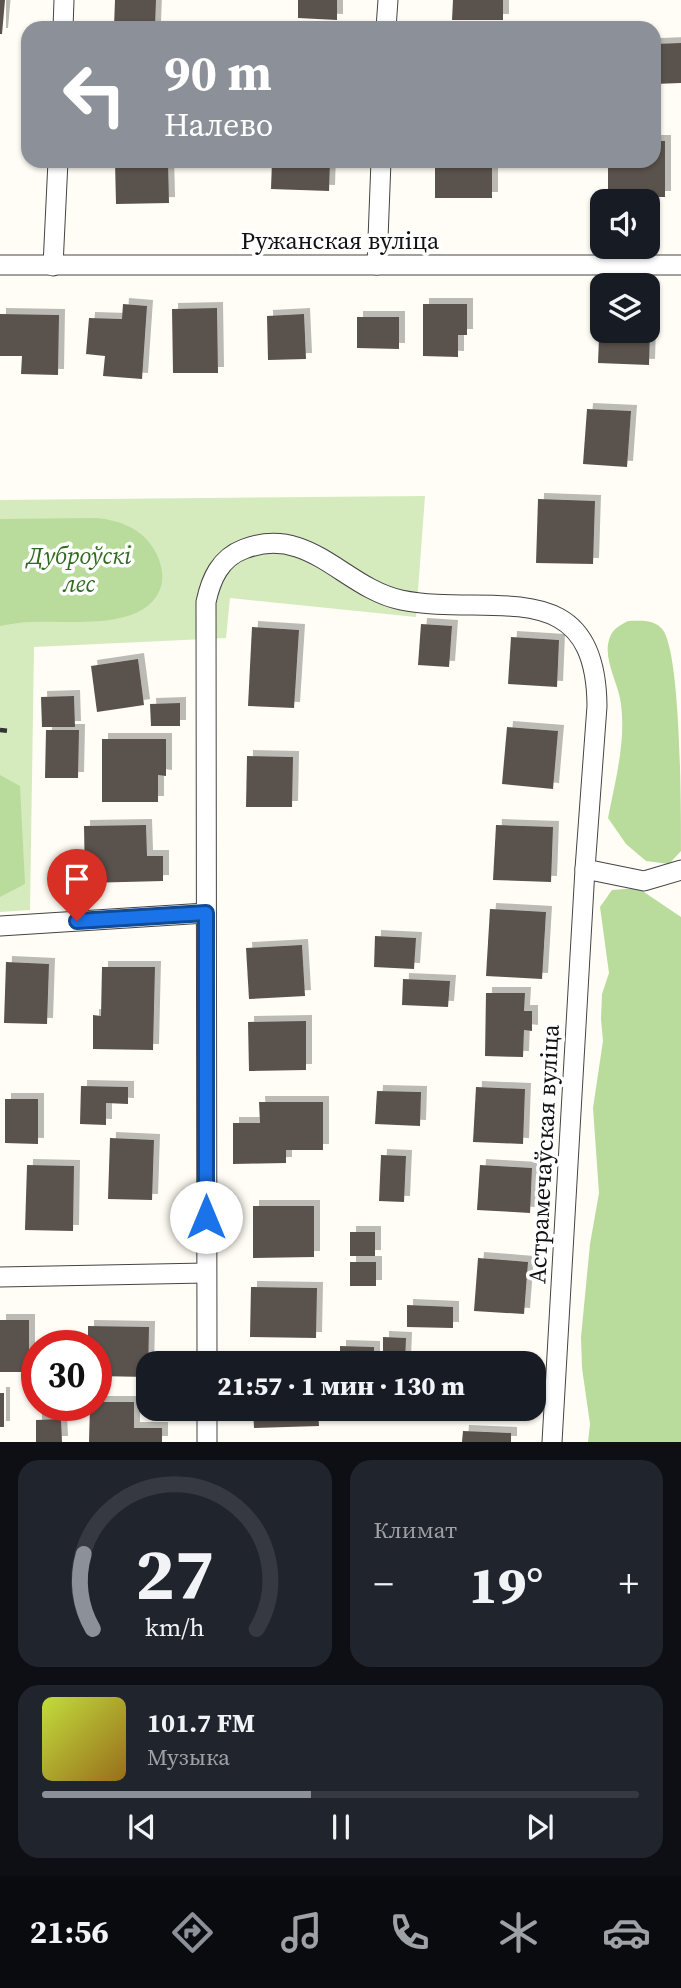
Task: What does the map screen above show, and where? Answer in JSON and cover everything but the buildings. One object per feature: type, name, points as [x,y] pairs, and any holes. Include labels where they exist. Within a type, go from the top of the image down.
[{"type":"street","points":[[63,21],[64,0]]},
{"type":"street","points":[[386,21],[387,0]]},
{"type":"street","points":[[53,265],[58,168]]},
{"type":"street","points":[[377,265],[381,168]]},
{"type":"street","name":"Ружанская вуліца","points":[[0,265],[681,265]]},
{"type":"street","name":"Астрамечаўская вуліца","points":[[206,1351],[206,602],[211,582],[221,564],[237,552],[256,544],[277,543],[316,554],[378,593],[401,600],[518,607],[555,615],[568,623],[587,648],[593,665],[597,684],[597,706],[584,870],[552,1442]]},
{"type":"street","points":[[584,870],[644,881],[681,870]]},
{"type":"street","points":[[0,926],[206,913]]},
{"type":"street","points":[[0,1277],[206,1273]]},
{"type":"street","points":[[206,1421],[206,1442]]},
{"type":"path","points":[[0,730],[10,731]]},
{"type":"green space","points":[[425,496],[416,617],[230,598],[226,638],[34,647],[30,910],[0,912],[0,500]]},
{"type":"green space","name":"Дуброўскі лес","points":[[96,518],[130,527],[150,543],[158,557],[162,574],[156,597],[132,615],[116,619],[28,622],[0,626],[0,519]]},
{"type":"green space","points":[[628,621],[651,622],[659,626],[669,645],[679,735],[681,851],[669,864],[646,861],[626,844],[608,818],[619,762],[622,718],[620,696],[608,648],[614,630]]},
{"type":"green space","points":[[0,775],[20,786],[25,884],[0,897]]},
{"type":"green space","points":[[638,888],[681,917],[681,1442],[588,1442],[590,1424],[582,1368],[581,1337],[590,1244],[599,1193],[593,1108],[603,1041],[602,994],[609,973],[600,907],[612,890]]},
{"type":"route","points":[[77,921],[206,913],[206,1217]]}]
